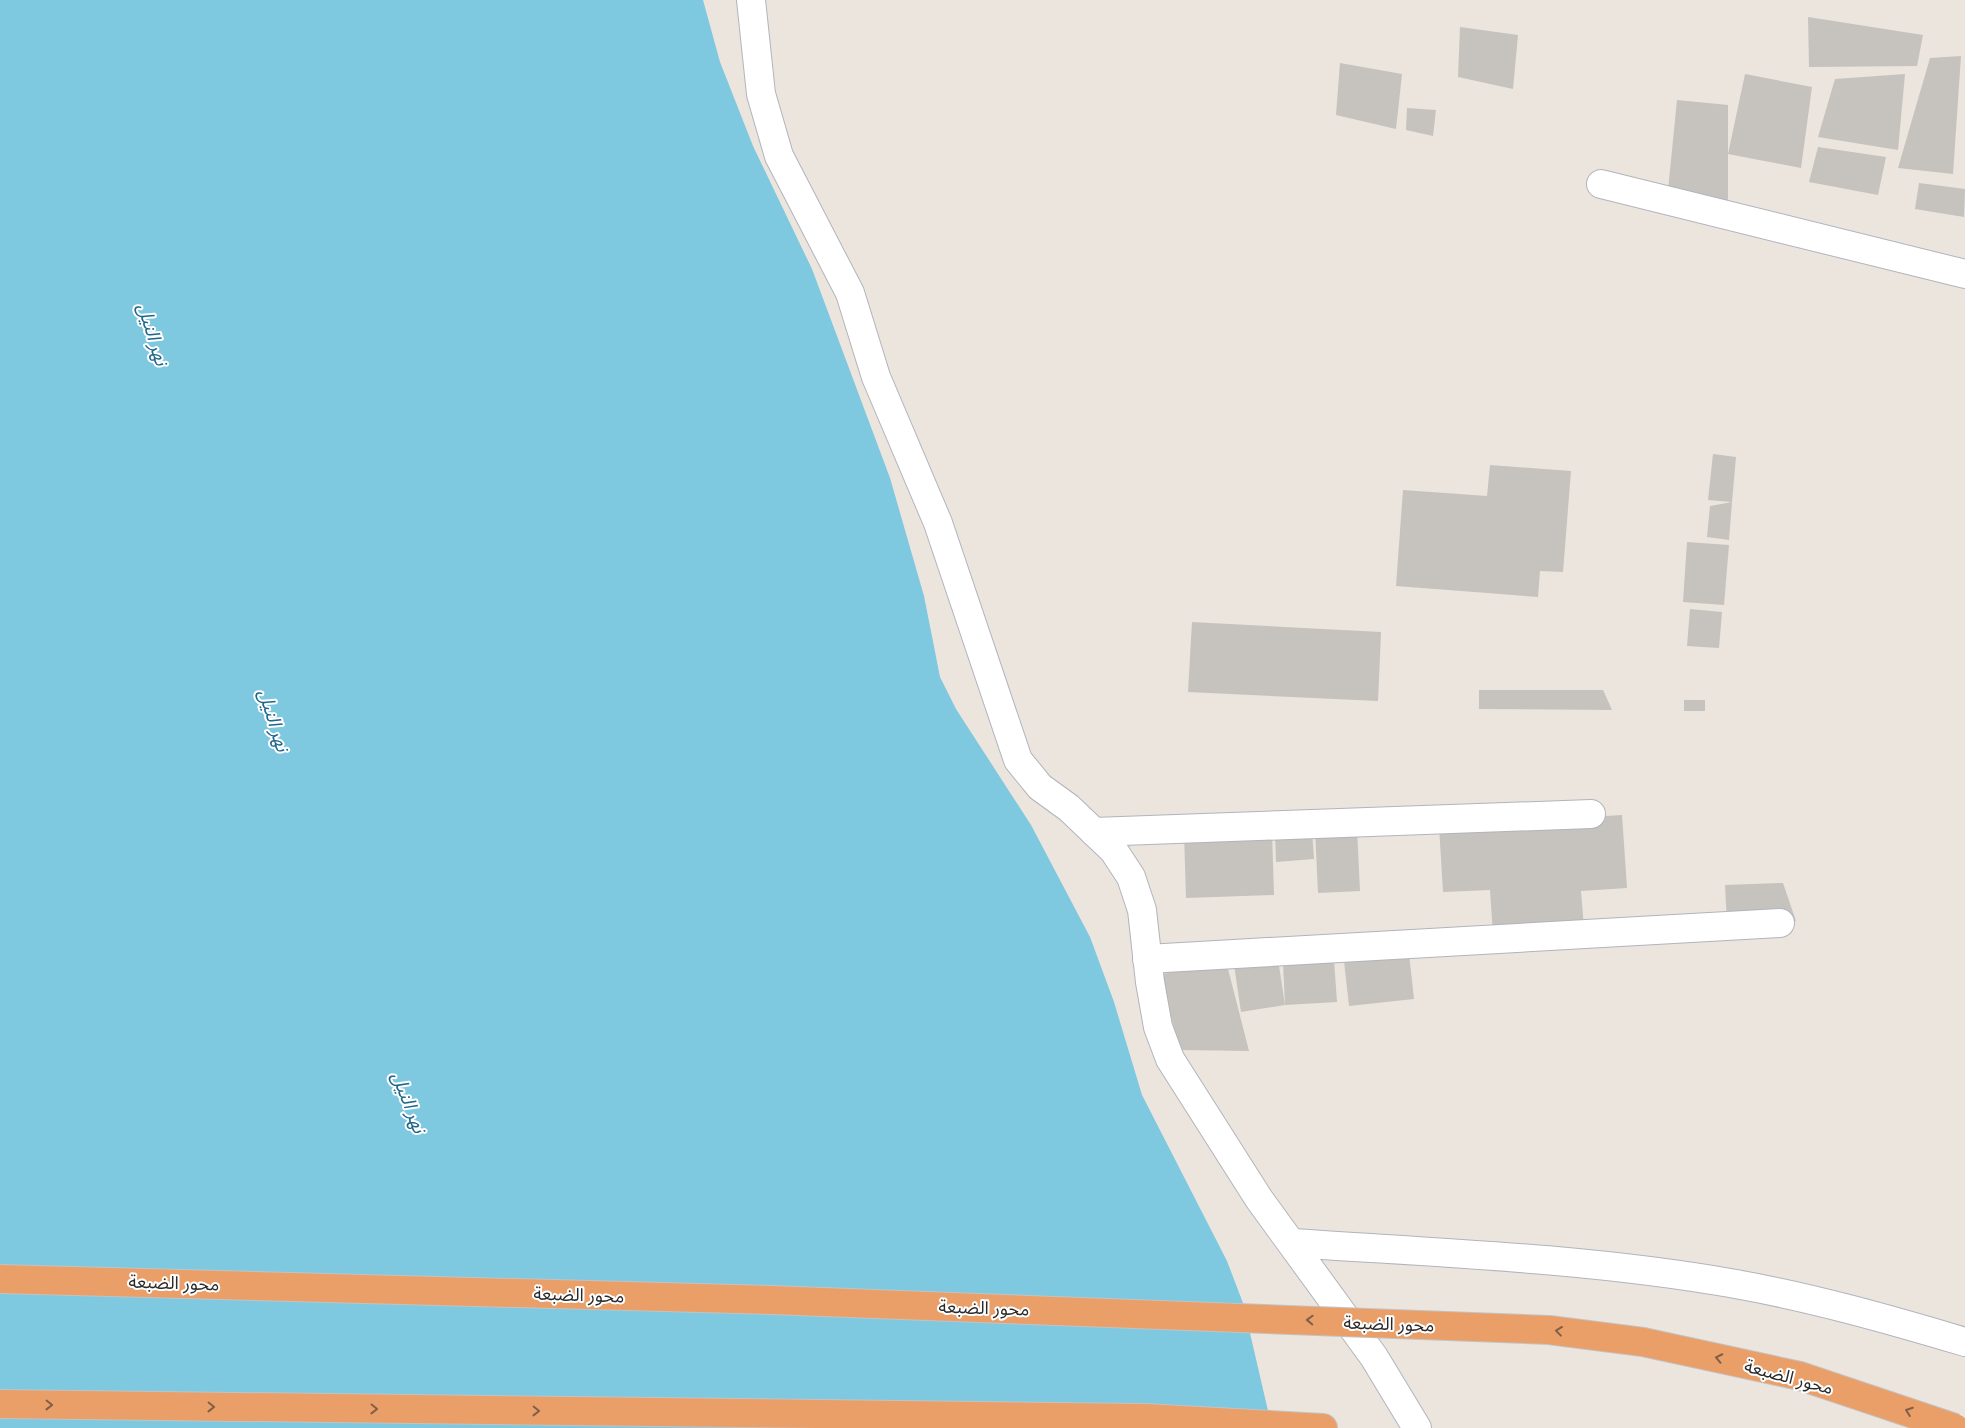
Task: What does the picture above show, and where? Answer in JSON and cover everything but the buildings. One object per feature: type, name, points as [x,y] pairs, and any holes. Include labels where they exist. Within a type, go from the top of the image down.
[{"type":"highway","name":"محور الضبعة","points":[[0,1279],[771,1300],[1550,1330],[1643,1342],[1800,1376],[1955,1428]]},
{"type":"highway","points":[[0,1404],[1145,1418],[1323,1428]]},
{"type":"street","points":[[751,0],[761,94],[779,156],[850,293],[876,377],[938,523],[1018,760],[1040,787],[1069,808],[1114,851],[1132,877],[1142,910],[1158,1027],[1170,1059],[1259,1199],[1374,1356],[1417,1428]]},
{"type":"street","points":[[1601,184],[1965,274]]},
{"type":"street","points":[[1094,832],[1591,814]]},
{"type":"street","points":[[1148,959],[1780,923]]},
{"type":"street","points":[[1293,1243],[1589,1263],[1731,1283],[1874,1315],[1965,1342]]},
{"type":"water","name":"نهر النيل","points":[[0,0],[703,0],[720,62],[753,146],[812,269],[890,478],[924,596],[940,677],[956,709],[1031,825],[1090,937],[1114,1002],[1142,1095],[1227,1261],[1243,1303],[1272,1428],[0,1428]]}]
